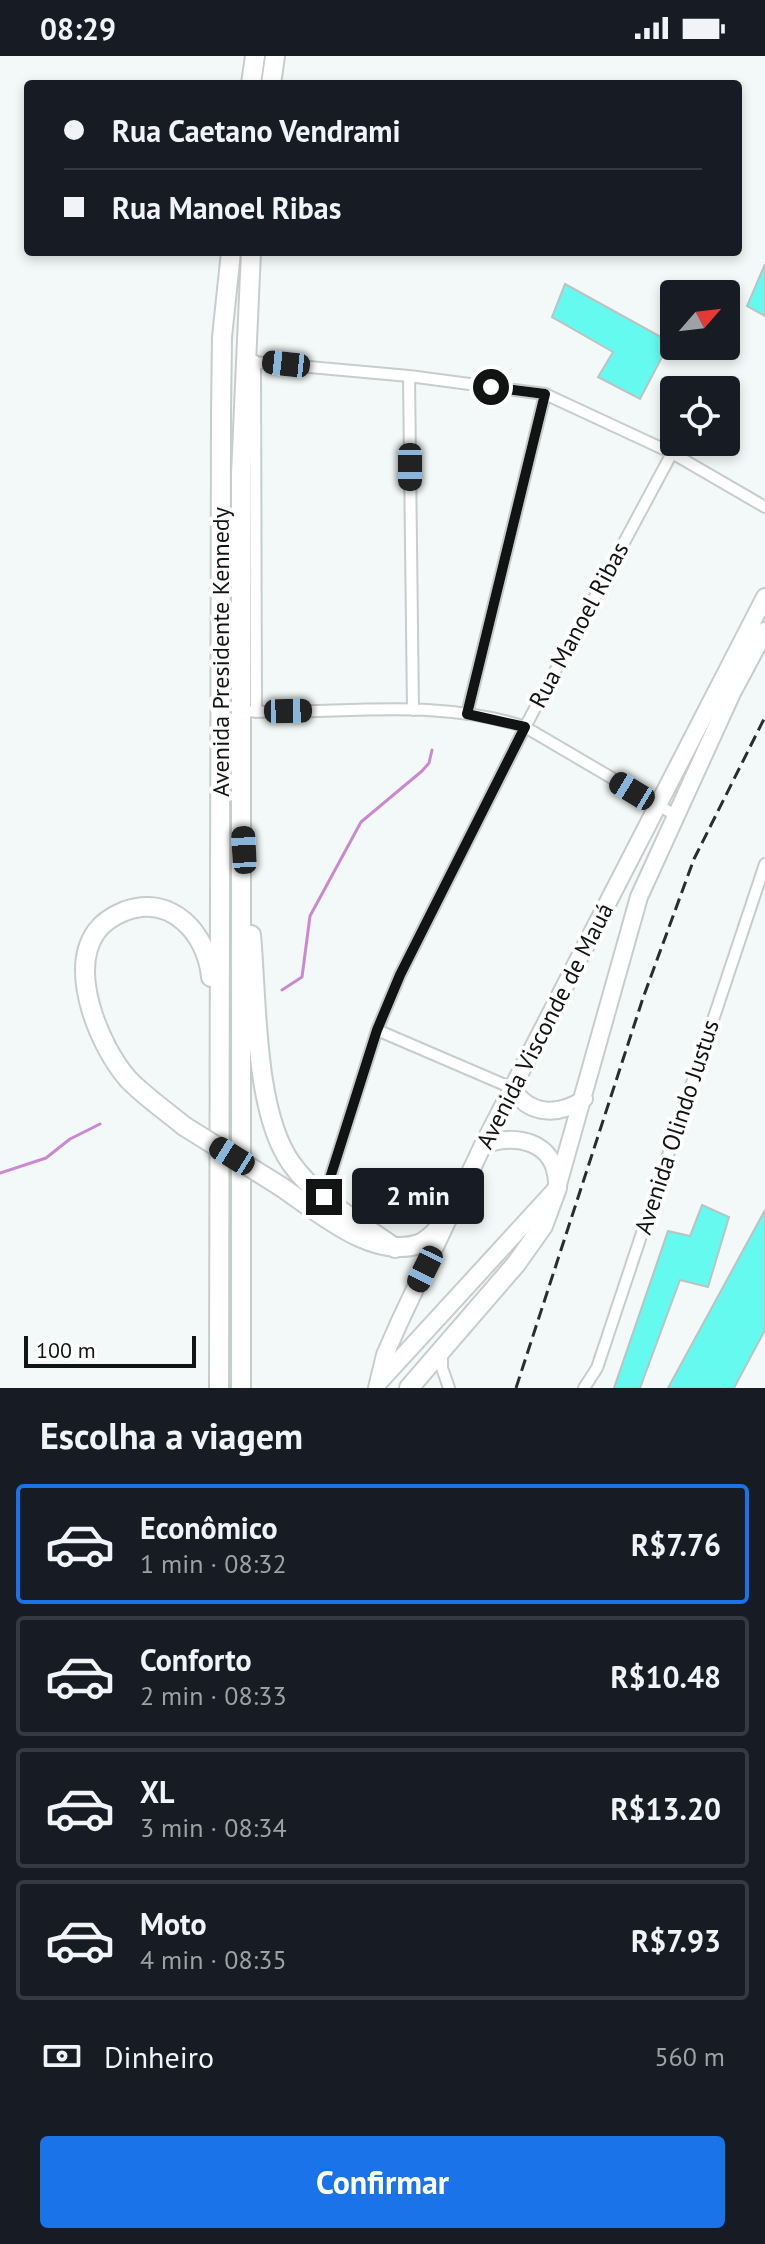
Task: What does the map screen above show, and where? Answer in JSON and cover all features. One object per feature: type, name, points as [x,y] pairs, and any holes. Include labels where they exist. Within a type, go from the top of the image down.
[{"type":"highway","points":[[252,80],[255,56]]},
{"type":"highway","points":[[272,80],[275,56]]},
{"type":"highway","name":"Avenida Presidente Kennedy","points":[[219,1388],[222,337],[231,256]]},
{"type":"highway","name":"Avenida Presidente Kennedy","points":[[241,1388],[241,775],[248,711],[251,256]]},
{"type":"highway","points":[[241,775],[245,875],[265,1088],[273,1128],[292,1164],[324,1197],[395,1248]]},
{"type":"highway","points":[[220,1074],[209,960],[201,941],[184,920],[162,907],[137,907],[114,916],[96,932],[87,955],[86,987],[95,1022],[111,1055],[129,1079],[184,1126],[376,1244],[395,1248],[428,1239],[451,1214]]},
{"type":"highway","points":[[409,1388],[516,1264],[543,1226],[557,1188]]},
{"type":"main road","name":"Avenida Visconde de Mauá","points":[[379,1384],[385,1355],[483,1145],[765,597]]},
{"type":"main road","name":"Avenida Visconde de Mauá","points":[[379,1384],[557,1188],[639,897],[675,815],[765,631]]},
{"type":"main road","points":[[512,1088],[519,1099],[543,1111],[558,1112],[584,1099]]},
{"type":"main road","points":[[483,1145],[503,1138],[523,1139],[542,1148],[556,1165],[557,1188]]},
{"type":"street","points":[[250,361],[409,376],[545,394],[660,447]]},
{"type":"street","points":[[409,376],[413,710]]},
{"type":"street","points":[[467,714],[545,394]]},
{"type":"street","name":"Rua Manoel Ribas","points":[[324,1197],[377,1030],[400,975],[525,727],[670,456]]},
{"type":"street","points":[[677,456],[765,507]]},
{"type":"street","points":[[248,711],[413,710],[467,714],[525,727],[675,815]]},
{"type":"street","name":"Avenida Olindo Justus","points":[[584,1388],[597,1368],[765,864]]},
{"type":"street","points":[[377,1030],[512,1088]]},
{"type":"street","points":[[442,1349],[442,1368],[449,1388]]},
{"type":"building","points":[[765,264],[765,316],[747,306]]},
{"type":"building","points":[[565,284],[660,336],[661,360],[640,399],[598,377],[613,352],[552,317]]},
{"type":"building","points":[[702,1205],[729,1217],[708,1287],[680,1280],[640,1388],[614,1388],[668,1231],[690,1236]]},
{"type":"building","points":[[765,1210],[765,1330],[734,1388],[668,1388]]},
{"type":"waterway","points":[[282,990],[302,977],[310,916],[361,822],[422,771],[429,763],[432,750]]},
{"type":"waterway","points":[[0,1173],[46,1158],[70,1139],[100,1124]]},
{"type":"railway","points":[[516,1388],[643,998],[694,859],[765,717]]},
{"type":"route","points":[[324,1197],[377,1030],[400,975],[525,727],[500,718],[467,714],[545,394],[491,387]]}]
